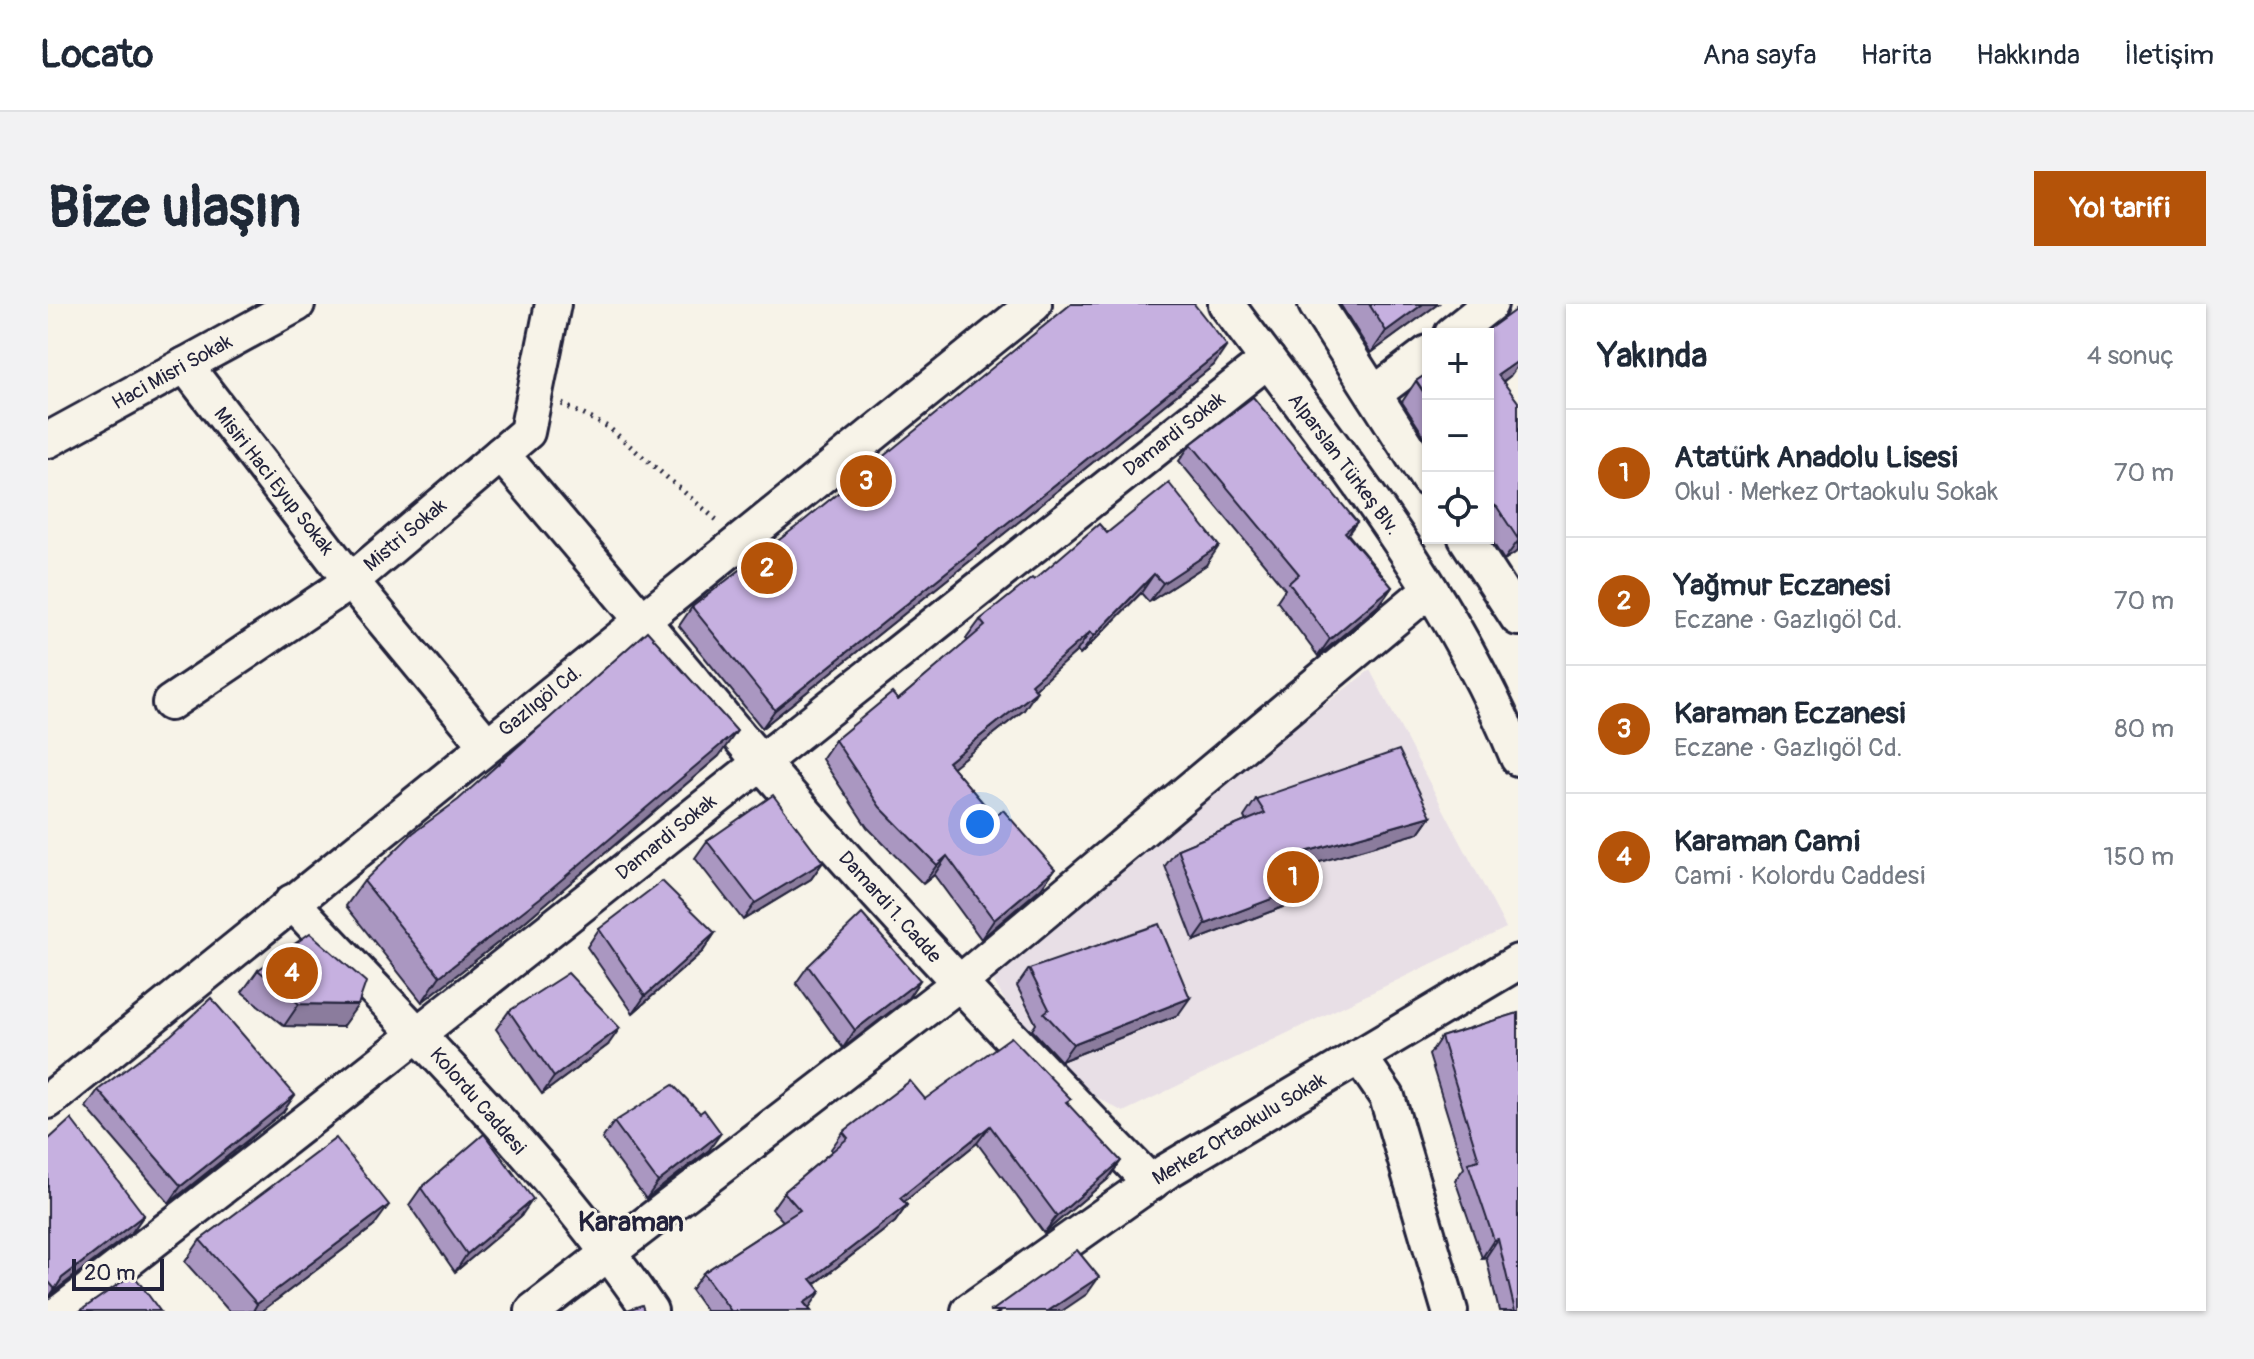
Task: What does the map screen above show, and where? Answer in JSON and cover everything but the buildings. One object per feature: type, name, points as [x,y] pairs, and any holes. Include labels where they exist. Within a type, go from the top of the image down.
[{"type":"street","name":"Haci Misri Sokak","points":[[48,440],[297,304]]},
{"type":"street","name":"Mistri Sokak","points":[[170,703],[351,581],[527,432],[553,304]]},
{"type":"street","name":"Gazlıgöl Cd.","points":[[48,1101],[1034,304]]},
{"type":"street","name":"Alparslan Türkeş Blv.","points":[[1226,304],[1407,548],[1498,709],[1518,758]]},
{"type":"street","points":[[1316,304],[1424,472]]},
{"type":"street","points":[[1460,328],[1490,304]]},
{"type":"street","points":[[1374,394],[1422,358]]},
{"type":"street","name":"Damardi Sokak","points":[[62,1311],[420,1036],[760,760],[1268,360]]},
{"type":"street","name":"Misiri Haci Eyup Sokak","points":[[185,365],[351,581],[486,744]]},
{"type":"street","name":"Damardi 1. Cadde","points":[[501,454],[644,618],[760,760],[958,984],[1151,1183]]},
{"type":"street","points":[[1470,544],[1518,618]]},
{"type":"street","points":[[533,1311],[958,984],[1430,589]]},
{"type":"street","name":"Kolordu Caddesi","points":[[292,902],[420,1036],[609,1250],[650,1311]]},
{"type":"street","name":"Merkez Ortaokulu Sokak","points":[[969,1311],[1151,1183],[1518,962]]},
{"type":"street","points":[[1359,1056],[1387,1097],[1450,1311]]},
{"type":"path","points":[[534,395],[576,409],[608,427],[645,455],[740,541]]},
{"type":"shaded area","points":[[1370,670],[1506,928],[1123,1112],[1058,1075],[1025,1036],[993,980],[1163,827]]},
{"type":"place","name":"Karaman Eczanesi","points":[[866,481]]},
{"type":"place","name":"Yağmur Eczanesi","points":[[767,568]]},
{"type":"place","name":"Atatürk Anadolu Lisesi","points":[[1293,877]]},
{"type":"place","name":"Karaman Cami","points":[[292,973]]},
{"type":"district","name":"Karaman","points":[[631,1222]]}]
